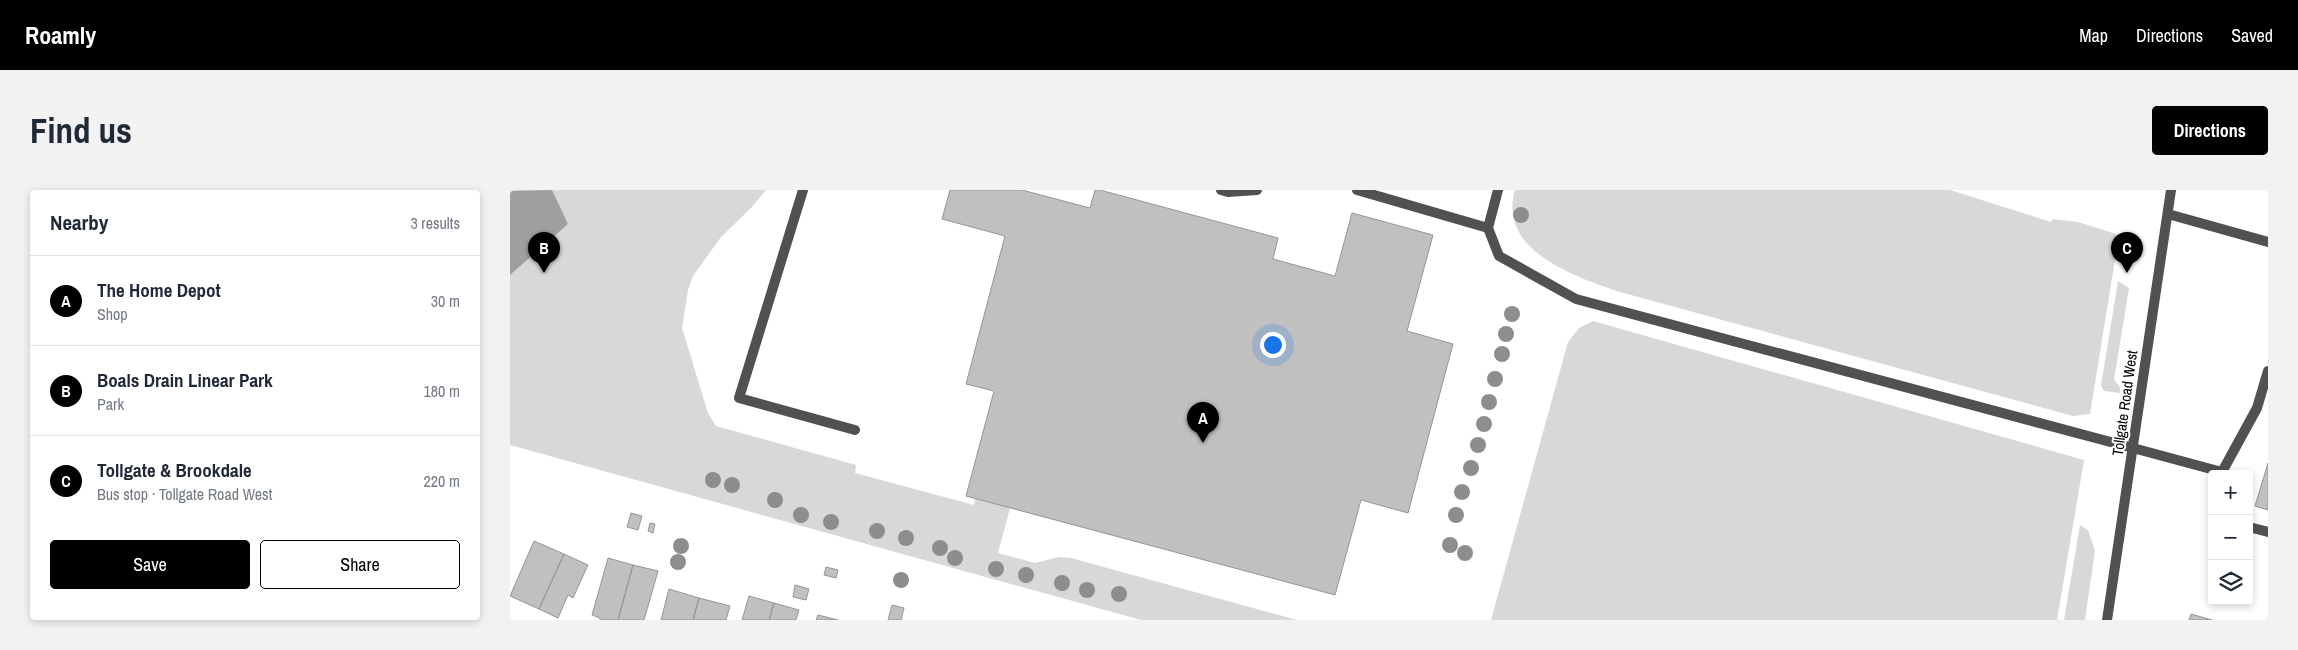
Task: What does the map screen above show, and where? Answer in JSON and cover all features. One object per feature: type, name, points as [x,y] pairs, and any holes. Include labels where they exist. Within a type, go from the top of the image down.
[{"type":"street","points":[[803,190],[739,398],[855,430]]},
{"type":"street","points":[[1221,190],[1228,192],[1256,190]]},
{"type":"street","points":[[1357,190],[1488,228]]},
{"type":"street","points":[[1498,190],[1488,228],[1499,256],[1576,299],[2211,470]]},
{"type":"street","name":"Tollgate Road West","points":[[2107,620],[2171,190]]},
{"type":"street","points":[[2168,214],[2268,242]]},
{"type":"street","points":[[2224,470],[2257,408],[2268,371]]},
{"type":"street","points":[[2253,528],[2268,532]]},
{"type":"shaded area","points":[[510,190],[766,190],[751,208],[721,237],[693,276],[688,290],[682,328],[708,413],[716,426],[856,465],[855,473],[974,505],[975,498],[1010,508],[998,553],[1035,563],[1059,557],[1071,558],[1297,620],[1141,620],[510,445]]},
{"type":"shaded area","points":[[552,190],[568,224],[510,275],[510,191]]},
{"type":"shaded area","points":[[1515,190],[1950,190],[2051,222],[2053,219],[2078,222],[2119,235],[2090,414],[2073,416],[1620,292],[1582,278],[1544,258],[1529,245],[1518,230],[1513,211]]},
{"type":"shaded area","points":[[2118,281],[2129,288],[2114,380],[2120,387],[2120,393],[2104,391],[2101,386]]},
{"type":"shaded area","points":[[1593,321],[2084,460],[2057,620],[1491,620],[1568,342],[1579,328]]},
{"type":"shaded area","points":[[2080,525],[2088,530],[2095,551],[2085,620],[2064,620]]},
{"type":"building","points":[[950,190],[1022,190],[1090,208],[1095,190],[1100,190],[1278,238],[1273,259],[1335,276],[1352,213],[1433,235],[1407,331],[1453,344],[1408,513],[1361,500],[1335,595],[966,496],[994,391],[966,384],[1005,236],[942,219]]},
{"type":"building","points":[[2268,463],[2268,510],[2255,506]]},
{"type":"building","points":[[631,513],[642,516],[638,530],[627,527]]},
{"type":"building","points":[[650,523],[655,524],[653,533],[648,531]]},
{"type":"building","points":[[534,541],[564,554],[539,609],[510,596]]},
{"type":"building","points":[[564,554],[588,565],[573,598],[568,595],[558,618],[539,609]]},
{"type":"building","points":[[608,558],[633,565],[618,620],[600,620],[600,618],[592,615]]},
{"type":"building","points":[[633,565],[658,571],[644,620],[618,620]]},
{"type":"building","points":[[826,567],[838,570],[836,578],[824,575]]},
{"type":"building","points":[[795,585],[809,589],[806,600],[793,597]]},
{"type":"building","points":[[669,589],[699,598],[693,620],[661,620]]},
{"type":"building","points":[[749,596],[774,603],[769,620],[742,620]]},
{"type":"building","points":[[699,598],[730,606],[726,620],[693,620]]},
{"type":"building","points":[[774,603],[799,610],[796,620],[769,620]]},
{"type":"building","points":[[892,605],[904,608],[901,620],[888,620]]},
{"type":"building","points":[[2191,614],[2212,620],[2189,620]]},
{"type":"building","points":[[818,615],[838,620],[816,620]]},
{"type":"place","name":"Boals Drain Linear Park","points":[[544,273]]},
{"type":"place","name":"Tollgate & Brookdale","points":[[2127,273]]},
{"type":"place","name":"The Home Depot","points":[[1203,443]]}]
